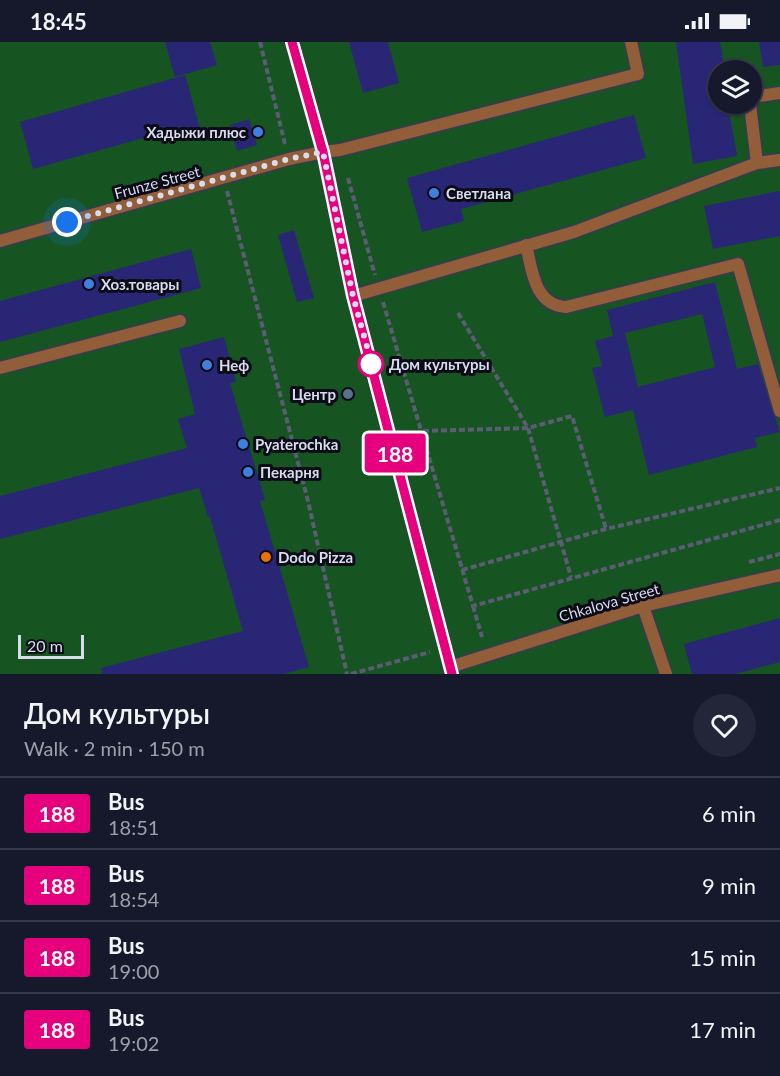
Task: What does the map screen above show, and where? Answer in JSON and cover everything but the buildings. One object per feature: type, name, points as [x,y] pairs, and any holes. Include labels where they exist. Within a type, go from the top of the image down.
[{"type":"street","points":[[292,42],[323,152],[353,296],[451,670]]},
{"type":"street","name":"Frunze Street","points":[[0,241],[289,159],[340,150],[638,74],[631,42]]},
{"type":"street","points":[[762,96],[780,93]]},
{"type":"street","points":[[751,114],[757,163]]},
{"type":"street","points":[[353,296],[574,232],[757,163],[780,160]]},
{"type":"street","points":[[526,245],[536,289],[555,306],[566,307],[738,264],[780,411]]},
{"type":"street","points":[[0,368],[180,321]]},
{"type":"street","name":"Chkalova Street","points":[[451,670],[643,606],[780,575]]},
{"type":"street","points":[[643,606],[666,674]]},
{"type":"path","points":[[260,42],[289,159]]},
{"type":"path","points":[[340,150],[378,287],[423,430],[482,637]]},
{"type":"path","points":[[224,179],[308,501],[349,674],[445,648]]},
{"type":"path","points":[[458,313],[528,428],[559,542],[571,577]]},
{"type":"path","points":[[423,430],[528,428],[572,416],[606,529]]},
{"type":"path","points":[[462,570],[606,529],[780,488]]},
{"type":"path","points":[[473,606],[780,520]]},
{"type":"green space","points":[[0,42],[780,42],[780,674],[0,674]]},
{"type":"bus line","name":"188","points":[[292,42],[323,152],[353,296],[452,674]]},
{"type":"place","name":"Хадыжи плюс","points":[[258,132]]},
{"type":"place","name":"Светлана","points":[[434,193]]},
{"type":"place","name":"Хоз.товары","points":[[89,284]]},
{"type":"place","name":"Дом культуры","points":[[371,364]]},
{"type":"place","name":"Неф","points":[[207,365]]},
{"type":"place","name":"Центр","points":[[348,394]]},
{"type":"place","name":"Pyaterochka","points":[[243,444]]},
{"type":"place","name":"Пекарня","points":[[248,472]]},
{"type":"place","name":"Dodo Pizza","points":[[266,557]]},
{"type":"route","points":[[67,222],[289,159],[323,152],[353,296],[374,372],[371,364]]}]
